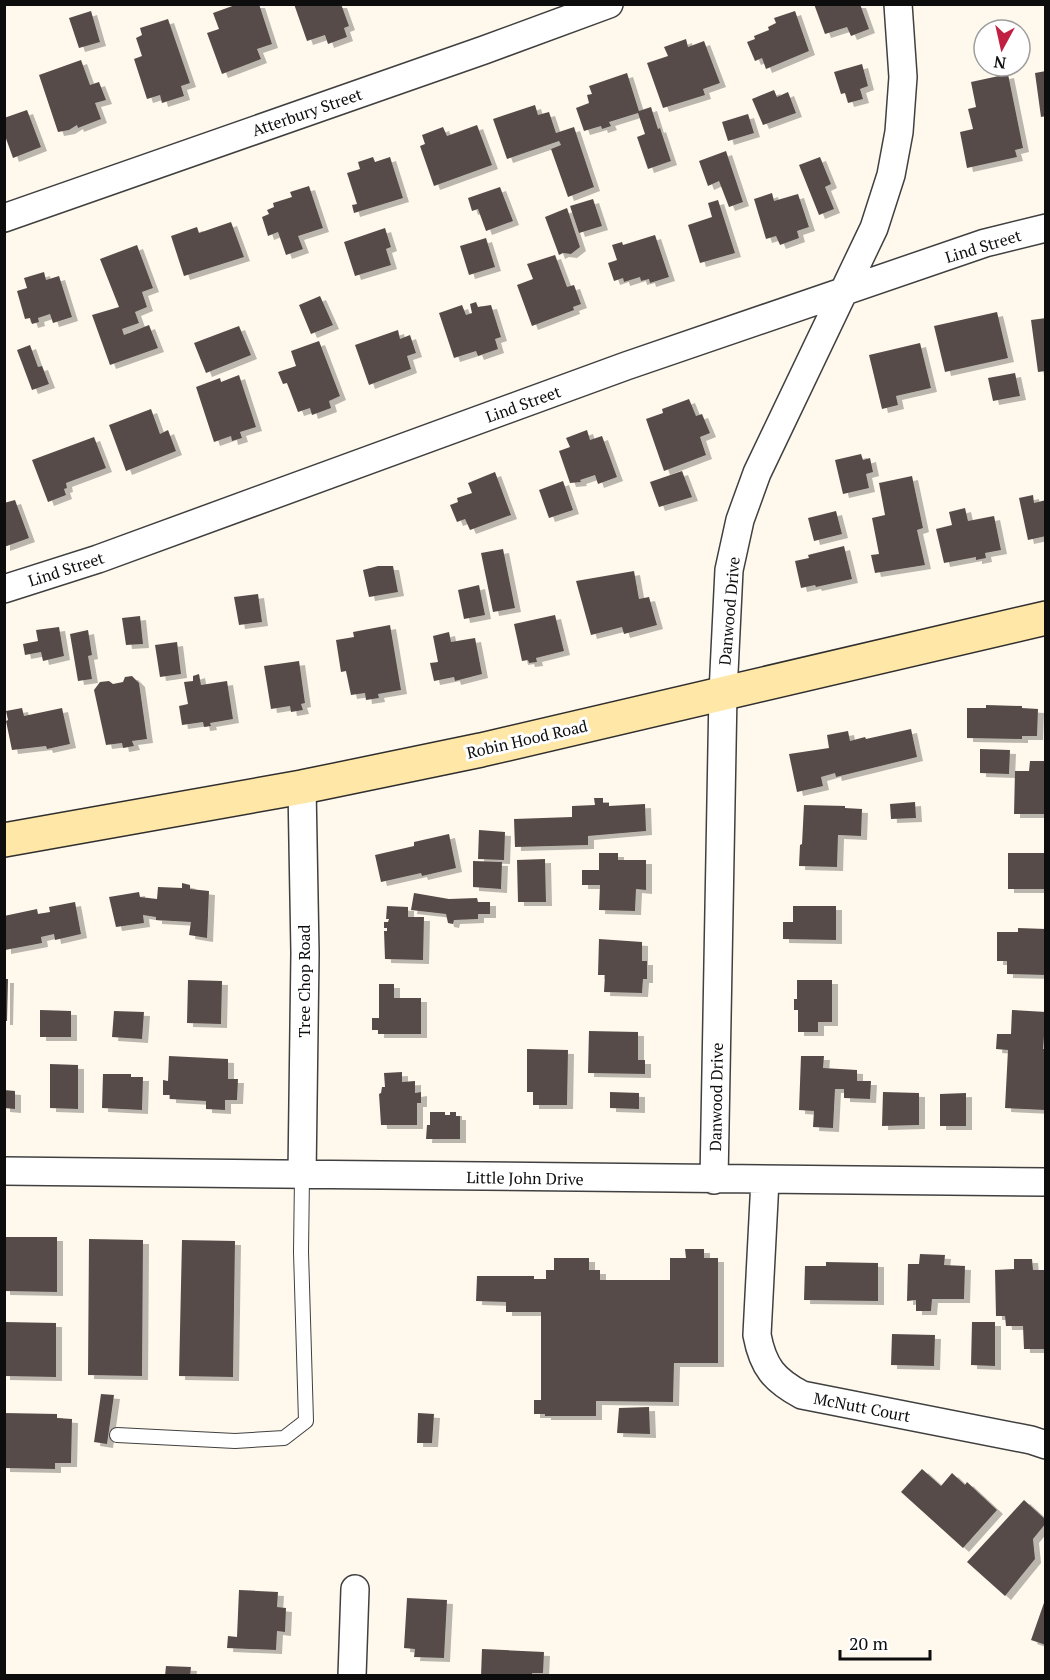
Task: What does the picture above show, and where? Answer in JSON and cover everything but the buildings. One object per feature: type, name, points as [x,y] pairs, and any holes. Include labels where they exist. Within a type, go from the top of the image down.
[{"type":"street","name":"Atterbury Street","points":[[4,218],[609,4]]},
{"type":"street","name":"Danwood Drive","points":[[714,1180],[723,693],[729,570],[740,520],[757,473],[874,228],[891,175],[899,132],[903,76],[898,4]]},
{"type":"street","name":"Lind Street","points":[[4,589],[98,559],[626,366],[985,243],[1046,228]]},
{"type":"street","name":"Robin Hood Road","points":[[4,840],[302,787],[481,750],[1046,618]]},
{"type":"street","name":"Tree Chop Road","points":[[302,787],[305,953],[302,1176]]},
{"type":"street","name":"Little John Drive","points":[[4,1171],[302,1176],[1046,1182]]},
{"type":"street","name":"McNutt Court","points":[[765,1180],[758,1335],[760,1352],[771,1372],[783,1384],[802,1395],[1031,1440],[1046,1445]]},
{"type":"street","points":[[352,1676],[355,1589]]},
{"type":"lane","points":[[117,1435],[235,1441],[284,1438],[306,1421],[301,1252],[302,1176]]}]
